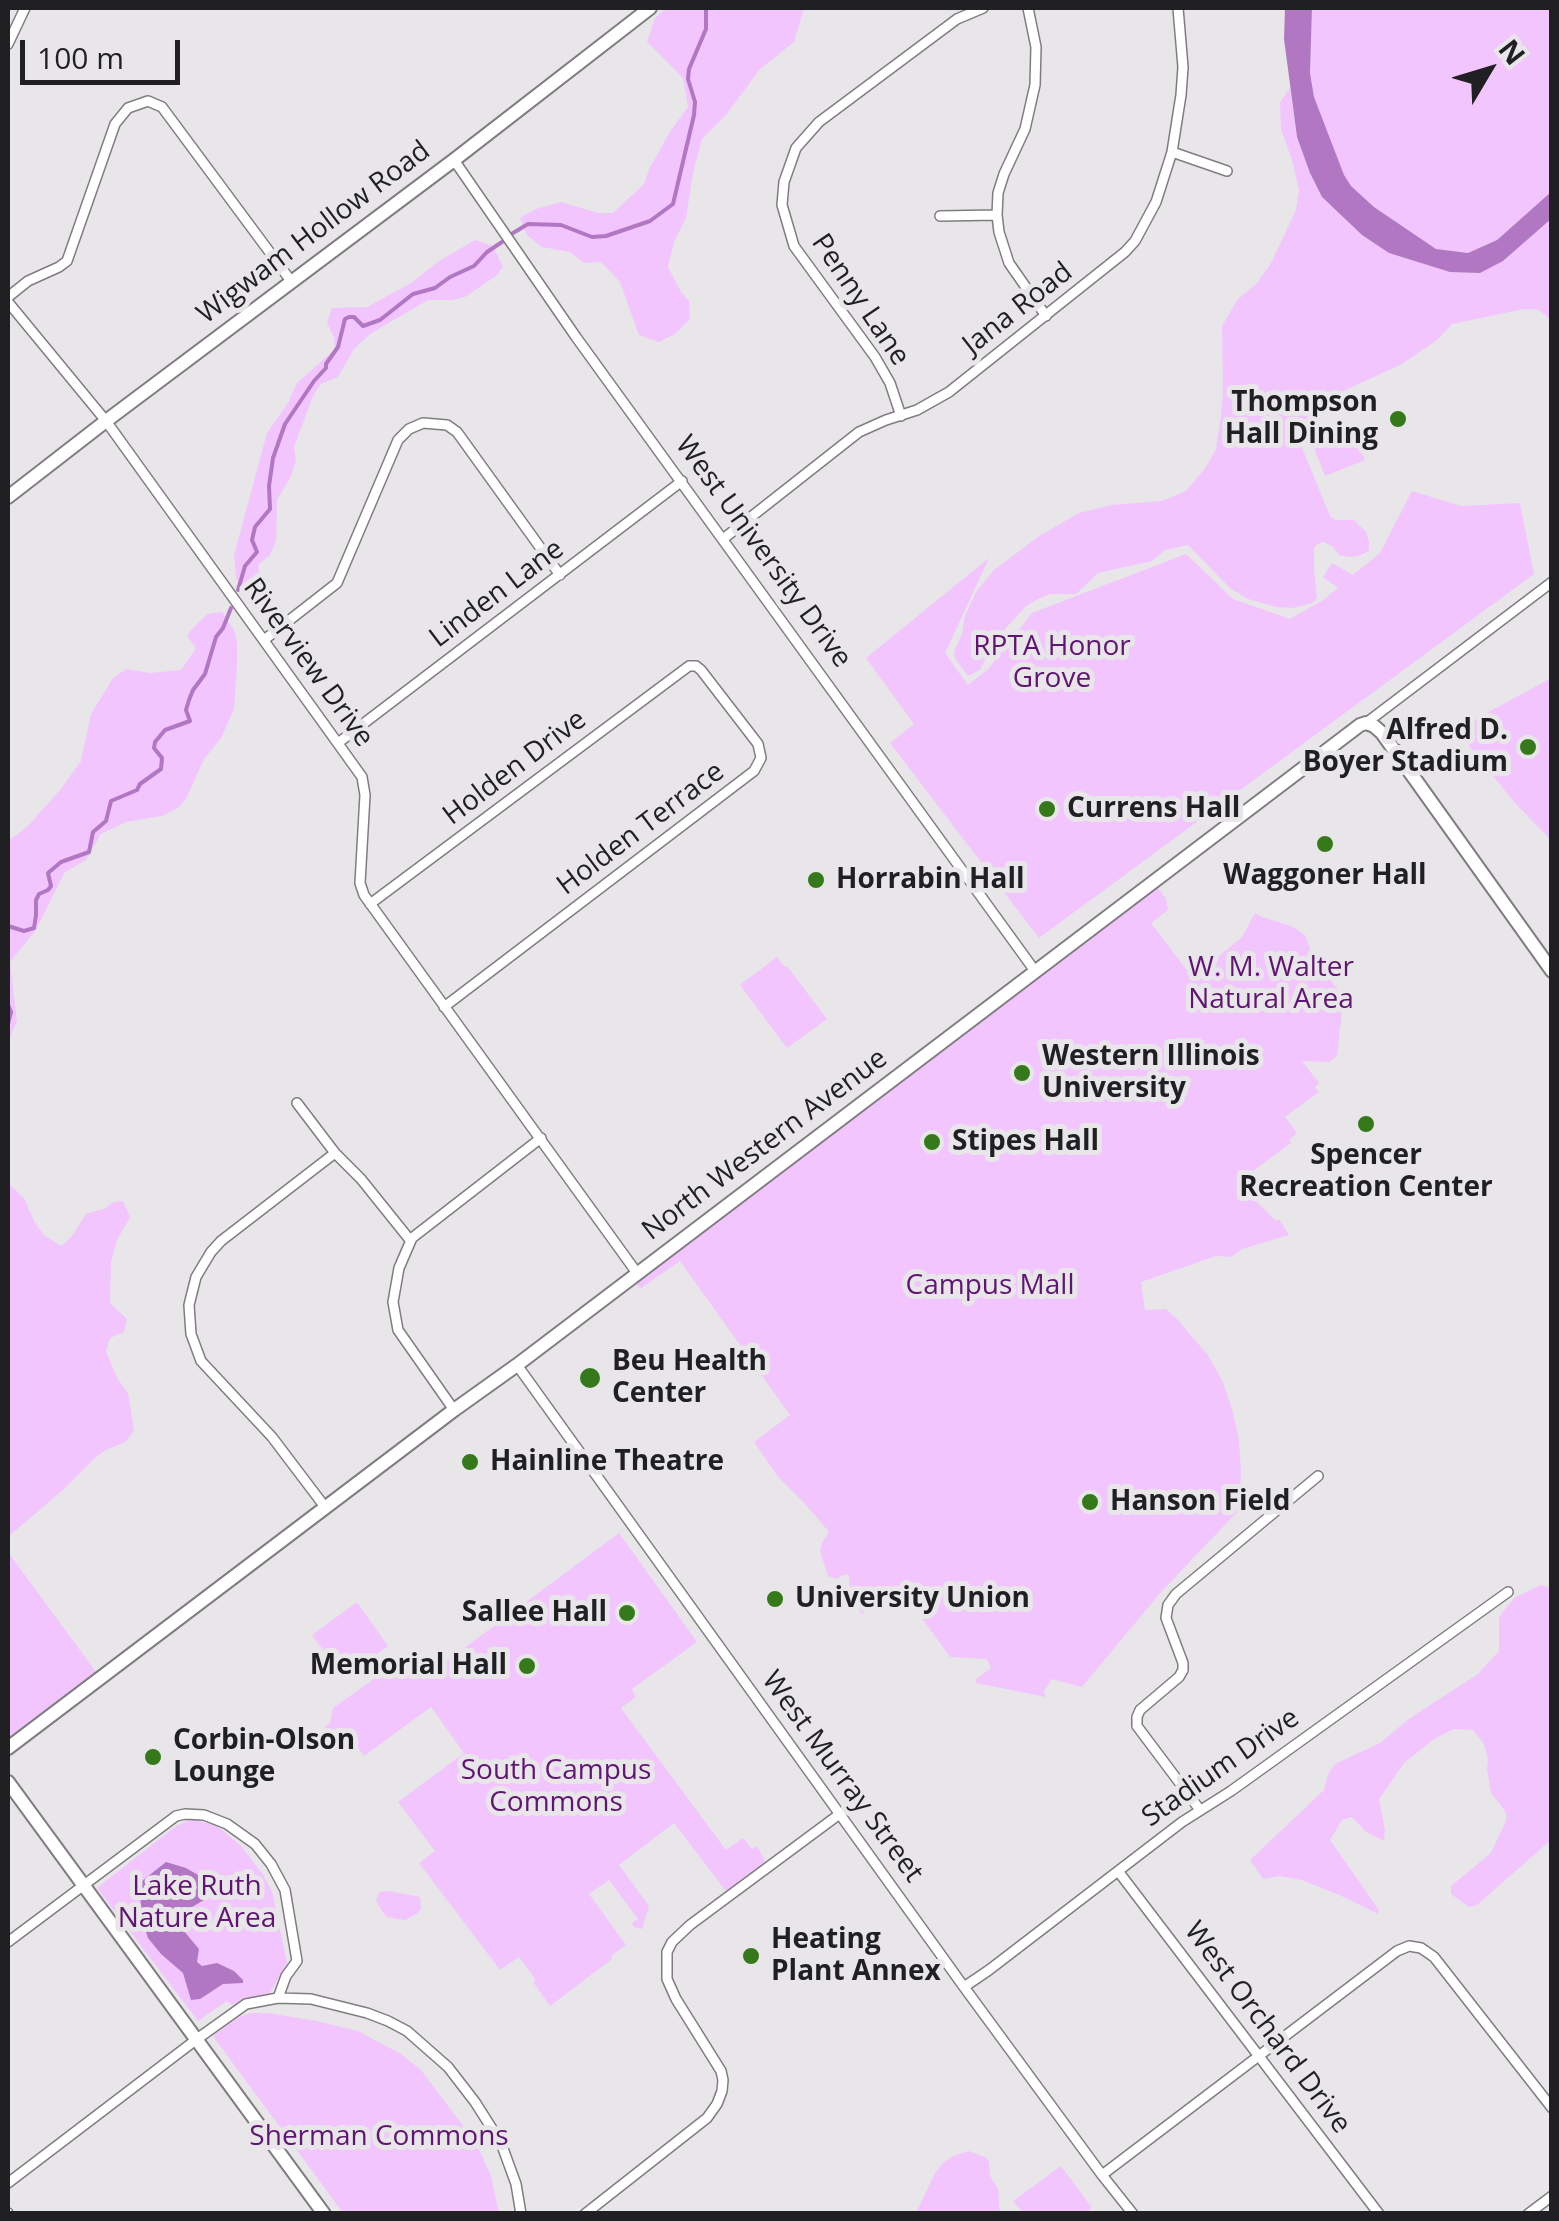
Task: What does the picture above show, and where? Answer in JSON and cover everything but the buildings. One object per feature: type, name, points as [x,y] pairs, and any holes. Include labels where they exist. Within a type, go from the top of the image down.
[{"type":"street","points":[[8,44],[25,8]]},
{"type":"street","name":"Wigwam Hollow Road","points":[[8,497],[650,8]]},
{"type":"street","name":"Penny Lane","points":[[901,416],[890,383],[875,356],[794,246],[782,204],[784,182],[796,148],[819,122],[957,20],[983,8]]},
{"type":"street","points":[[1028,8],[1036,48],[1036,84],[1025,129],[998,193],[997,215],[1009,263],[1046,316]]},
{"type":"street","name":"Jana Road","points":[[723,539],[846,441],[948,392],[1114,262],[1135,241],[1156,202],[1172,152],[1183,67],[1178,8]]},
{"type":"street","points":[[8,299],[28,281],[67,261],[118,118],[148,100],[158,103],[291,281]]},
{"type":"street","points":[[1172,152],[1227,171]]},
{"type":"street","name":"West University Drive","points":[[454,160],[566,322],[1035,971]]},
{"type":"street","points":[[940,216],[997,215]]},
{"type":"street","name":"Riverview Drive","points":[[8,299],[106,420],[362,777],[365,786],[360,883],[364,895],[637,1273]]},
{"type":"street","points":[[264,640],[338,582],[398,440],[422,424],[447,425],[457,432],[560,574]]},
{"type":"street","name":"Linden Lane","points":[[338,743],[682,481]]},
{"type":"street","name":"North Western Avenue","points":[[8,1748],[1552,582]]},
{"type":"street","name":"Holden Drive","points":[[370,904],[686,668]]},
{"type":"street","name":"Holden Terrace","points":[[444,1007],[757,767],[761,754],[758,744],[701,670],[686,668]]},
{"type":"street","points":[[1366,723],[1382,733],[1552,971]]},
{"type":"street","points":[[296,1103],[410,1240]]},
{"type":"street","points":[[454,1410],[404,1341],[395,1321],[395,1285],[404,1252],[410,1240],[541,1138]]},
{"type":"street","points":[[325,1507],[272,1436],[200,1361],[189,1320],[192,1290],[211,1252],[335,1153]]},
{"type":"street","name":"West Murray Street","points":[[517,1365],[1133,2214]]},
{"type":"street","points":[[1200,1810],[1137,1726],[1140,1710],[1184,1670],[1166,1618],[1168,1605],[1176,1594],[1318,1476]]},
{"type":"street","name":"Stadium Drive","points":[[964,1986],[1200,1810],[1508,1592]]},
{"type":"street","points":[[8,1782],[316,2210]]},
{"type":"street","points":[[585,2214],[708,2118],[722,2090],[721,2071],[667,1979],[666,1952],[672,1942],[690,1924],[841,1813]]},
{"type":"street","points":[[8,1942],[176,1816],[204,1814],[227,1824],[255,1844],[285,1890],[296,1961],[278,1998]]},
{"type":"street","name":"West Orchard Drive","points":[[1118,1871],[1380,2214]]},
{"type":"street","points":[[1102,2174],[1409,1946],[1416,1946],[1434,1958],[1552,2108]]},
{"type":"street","points":[[8,2182],[246,2004],[278,1998],[311,2000],[367,2013],[407,2031],[448,2067],[501,2142],[516,2184],[521,2214]]},
{"type":"street","points":[[1528,2214],[1552,2196]]},
{"type":"green space","points":[[666,8],[804,8],[794,42],[760,69],[726,115],[702,139],[686,218],[668,267],[689,301],[690,319],[675,334],[659,342],[639,335],[620,282],[601,262],[584,263],[570,252],[542,247],[527,235],[520,218],[561,202],[598,213],[613,213],[644,184],[671,130],[688,107],[683,78],[647,42],[655,18]]},
{"type":"green space","points":[[1312,8],[1551,8],[1551,192],[1497,240],[1468,253],[1436,249],[1374,207],[1344,176],[1314,97],[1310,73]]},
{"type":"green space","points":[[1290,88],[1297,137],[1322,197],[1362,235],[1503,261],[1551,219],[1551,320],[1539,310],[1524,309],[1452,324],[1436,341],[1400,365],[1330,397],[1303,422],[1303,450],[1330,516],[1335,520],[1354,520],[1366,532],[1369,542],[1369,551],[1349,557],[1339,555],[1324,542],[1317,544],[1317,598],[1312,603],[1276,607],[1248,599],[1231,589],[1188,545],[1165,550],[1152,561],[1098,573],[1076,594],[1050,594],[1026,606],[991,648],[980,670],[968,676],[954,652],[976,592],[994,570],[1039,536],[1079,513],[1111,505],[1162,501],[1186,491],[1216,449],[1223,395],[1222,326],[1237,300],[1257,283],[1271,263],[1296,210],[1299,191],[1281,129],[1280,102]]},
{"type":"green space","points":[[475,240],[493,246],[503,267],[496,276],[465,297],[428,300],[370,334],[354,349],[338,377],[321,384],[313,396],[294,447],[296,462],[277,500],[276,541],[270,555],[259,564],[258,580],[242,594],[234,555],[267,433],[297,383],[335,349],[327,323],[332,308],[367,307]]},
{"type":"green space","points":[[1354,433],[1365,460],[1325,476],[1314,449]]},
{"type":"green space","name":"RPTA Honor Grove","points":[[1412,491],[1461,506],[1520,503],[1534,574],[1039,938],[890,743],[914,724],[866,658],[989,558],[945,653],[968,685],[988,669],[1032,613],[1186,554],[1233,599],[1290,619],[1338,588],[1323,577],[1332,563],[1353,575],[1380,553]]},
{"type":"green space","points":[[222,612],[237,641],[237,667],[234,709],[221,738],[204,759],[178,808],[162,816],[126,822],[101,834],[86,860],[65,872],[36,930],[10,962],[17,1021],[8,1042],[8,841],[27,827],[81,761],[91,714],[113,678],[126,669],[150,673],[181,670],[196,648],[187,636],[191,630],[207,614]]},
{"type":"green space","points":[[1551,678],[1551,840],[1469,746],[1474,720]]},
{"type":"green space","points":[[1153,881],[1166,899],[1168,910],[1151,923],[1189,973],[1202,964],[1207,966],[1242,937],[1255,913],[1305,935],[1311,952],[1343,1003],[1337,1056],[1329,1062],[1302,1061],[1319,1083],[1315,1087],[1319,1092],[1285,1117],[1297,1133],[1289,1140],[1291,1143],[1249,1174],[1246,1170],[1242,1174],[1253,1198],[1276,1221],[1279,1219],[1289,1235],[1242,1249],[1231,1257],[1216,1256],[1141,1282],[1145,1310],[1166,1309],[1177,1319],[1207,1354],[1222,1380],[1239,1440],[1239,1510],[1161,1592],[1082,1687],[1052,1679],[1044,1691],[1046,1697],[976,1683],[991,1668],[987,1659],[950,1657],[906,1596],[888,1598],[862,1614],[850,1596],[849,1575],[837,1579],[828,1576],[820,1551],[829,1532],[778,1477],[754,1442],[790,1415],[680,1261],[640,1289],[631,1277]]},
{"type":"green space","points":[[777,957],[827,1019],[787,1048],[740,985]]},
{"type":"green space","points":[[8,1183],[24,1198],[44,1235],[61,1246],[86,1214],[123,1201],[130,1217],[117,1240],[111,1262],[110,1303],[127,1319],[124,1332],[110,1338],[106,1351],[128,1393],[134,1431],[125,1442],[96,1457],[8,1537]]},
{"type":"green space","name":"South Campus Commons","points":[[619,1533],[697,1642],[632,1689],[636,1697],[621,1708],[726,1850],[743,1838],[752,1849],[757,1846],[768,1867],[729,1895],[674,1823],[619,1865],[649,1906],[642,1929],[634,1927],[632,1923],[638,1919],[609,1880],[589,1894],[626,1945],[550,2006],[519,1957],[500,1970],[419,1863],[435,1851],[398,1802],[464,1753],[431,1707],[364,1756],[345,1730],[328,1741],[321,1731],[330,1723],[333,1708],[391,1667],[414,1665],[436,1669]]},
{"type":"green space","points":[[8,1552],[96,1672],[8,1738]]},
{"type":"green space","points":[[1541,1585],[1552,1588],[1551,1840],[1477,1905],[1469,1907],[1451,1894],[1451,1886],[1491,1853],[1507,1818],[1491,1793],[1484,1744],[1473,1730],[1454,1729],[1404,1763],[1379,1799],[1384,1841],[1366,1832],[1352,1817],[1342,1820],[1330,1840],[1379,1910],[1378,1914],[1302,1880],[1278,1876],[1263,1879],[1250,1860],[1324,1790],[1335,1764],[1380,1743],[1410,1718],[1478,1674],[1499,1651],[1499,1617],[1514,1598]]},
{"type":"green space","points":[[357,1602],[388,1646],[344,1678],[312,1635]]},
{"type":"green space","name":"Lake Ruth Nature Area","points":[[192,1819],[217,1826],[240,1845],[262,1873],[272,1891],[287,1963],[270,1993],[232,2005],[227,2001],[198,2021],[97,1888],[176,1826]]},
{"type":"green space","points":[[379,1892],[420,1897],[421,1909],[405,1920],[386,1917],[376,1901]]},
{"type":"green space","name":"Sherman Commons","points":[[250,2013],[317,2021],[358,2031],[401,2054],[421,2070],[476,2143],[491,2176],[499,2213],[343,2213],[213,2036]]},
{"type":"green space","points":[[969,2151],[989,2162],[990,2176],[998,2189],[1000,2213],[916,2213],[944,2162]]},
{"type":"green space","points":[[1061,2166],[1092,2208],[1084,2213],[1023,2213],[1013,2201]]},
{"type":"shaded area","points":[[1285,8],[1312,8],[1310,73],[1314,97],[1344,175],[1374,207],[1436,249],[1468,253],[1497,240],[1551,192],[1551,219],[1503,261],[1480,273],[1450,272],[1389,253],[1362,235],[1322,197],[1297,137],[1284,39]]},
{"type":"shaded area","points":[[166,1862],[186,1868],[217,1886],[215,1893],[204,1891],[204,1900],[187,1910],[178,1924],[199,1949],[197,1962],[202,1966],[217,1963],[234,1971],[243,1983],[223,1984],[200,1999],[191,2000],[183,1973],[148,1938],[139,1886]]},
{"type":"waterway","points":[[513,233],[528,224],[561,225],[592,237],[606,236],[650,221],[673,204],[694,115],[689,69],[706,29],[706,8]]},
{"type":"waterway","points":[[238,590],[245,566],[257,552],[252,540],[255,527],[270,509],[273,458],[285,424],[326,368],[338,347],[345,319],[354,317],[363,326],[380,320],[413,294],[435,288],[474,266],[502,242]]},
{"type":"waterway","points":[[8,926],[24,931],[34,928],[36,900],[51,886],[48,873],[61,862],[89,852],[93,832],[106,821],[111,801],[137,790],[161,769],[162,758],[154,748],[155,742],[165,730],[190,721],[186,710],[189,700],[205,674],[216,637],[231,608]]},
{"type":"waterway","points":[[8,1005],[8,1024]]},
{"type":"place","name":"Thompson Hall Dining","points":[[1398,419]]},
{"type":"place","name":"Alfred D. Boyer Stadium","points":[[1528,747]]},
{"type":"place","name":"Currens Hall","points":[[1047,809]]},
{"type":"place","name":"Waggoner Hall","points":[[1325,844]]},
{"type":"place","name":"Horrabin Hall","points":[[816,880]]},
{"type":"place","name":"Western Illinois University","points":[[1022,1073]]},
{"type":"place","name":"Spencer Recreation Center","points":[[1366,1124]]},
{"type":"place","name":"Stipes Hall","points":[[932,1142]]},
{"type":"place","name":"Beu Health Center","points":[[590,1378]]},
{"type":"place","name":"Hainline Theatre","points":[[470,1462]]},
{"type":"place","name":"Hanson Field","points":[[1090,1502]]},
{"type":"place","name":"University Union","points":[[775,1599]]},
{"type":"place","name":"Sallee Hall","points":[[627,1613]]},
{"type":"place","name":"Memorial Hall","points":[[527,1666]]},
{"type":"place","name":"Corbin-Olson Lounge","points":[[153,1757]]},
{"type":"place","name":"Heating Plant Annex","points":[[751,1956]]},
{"type":"park label","name":"W. M. Walter Natural Area","points":[[1271,984]]},
{"type":"park label","name":"Campus Mall","points":[[990,1286]]}]
